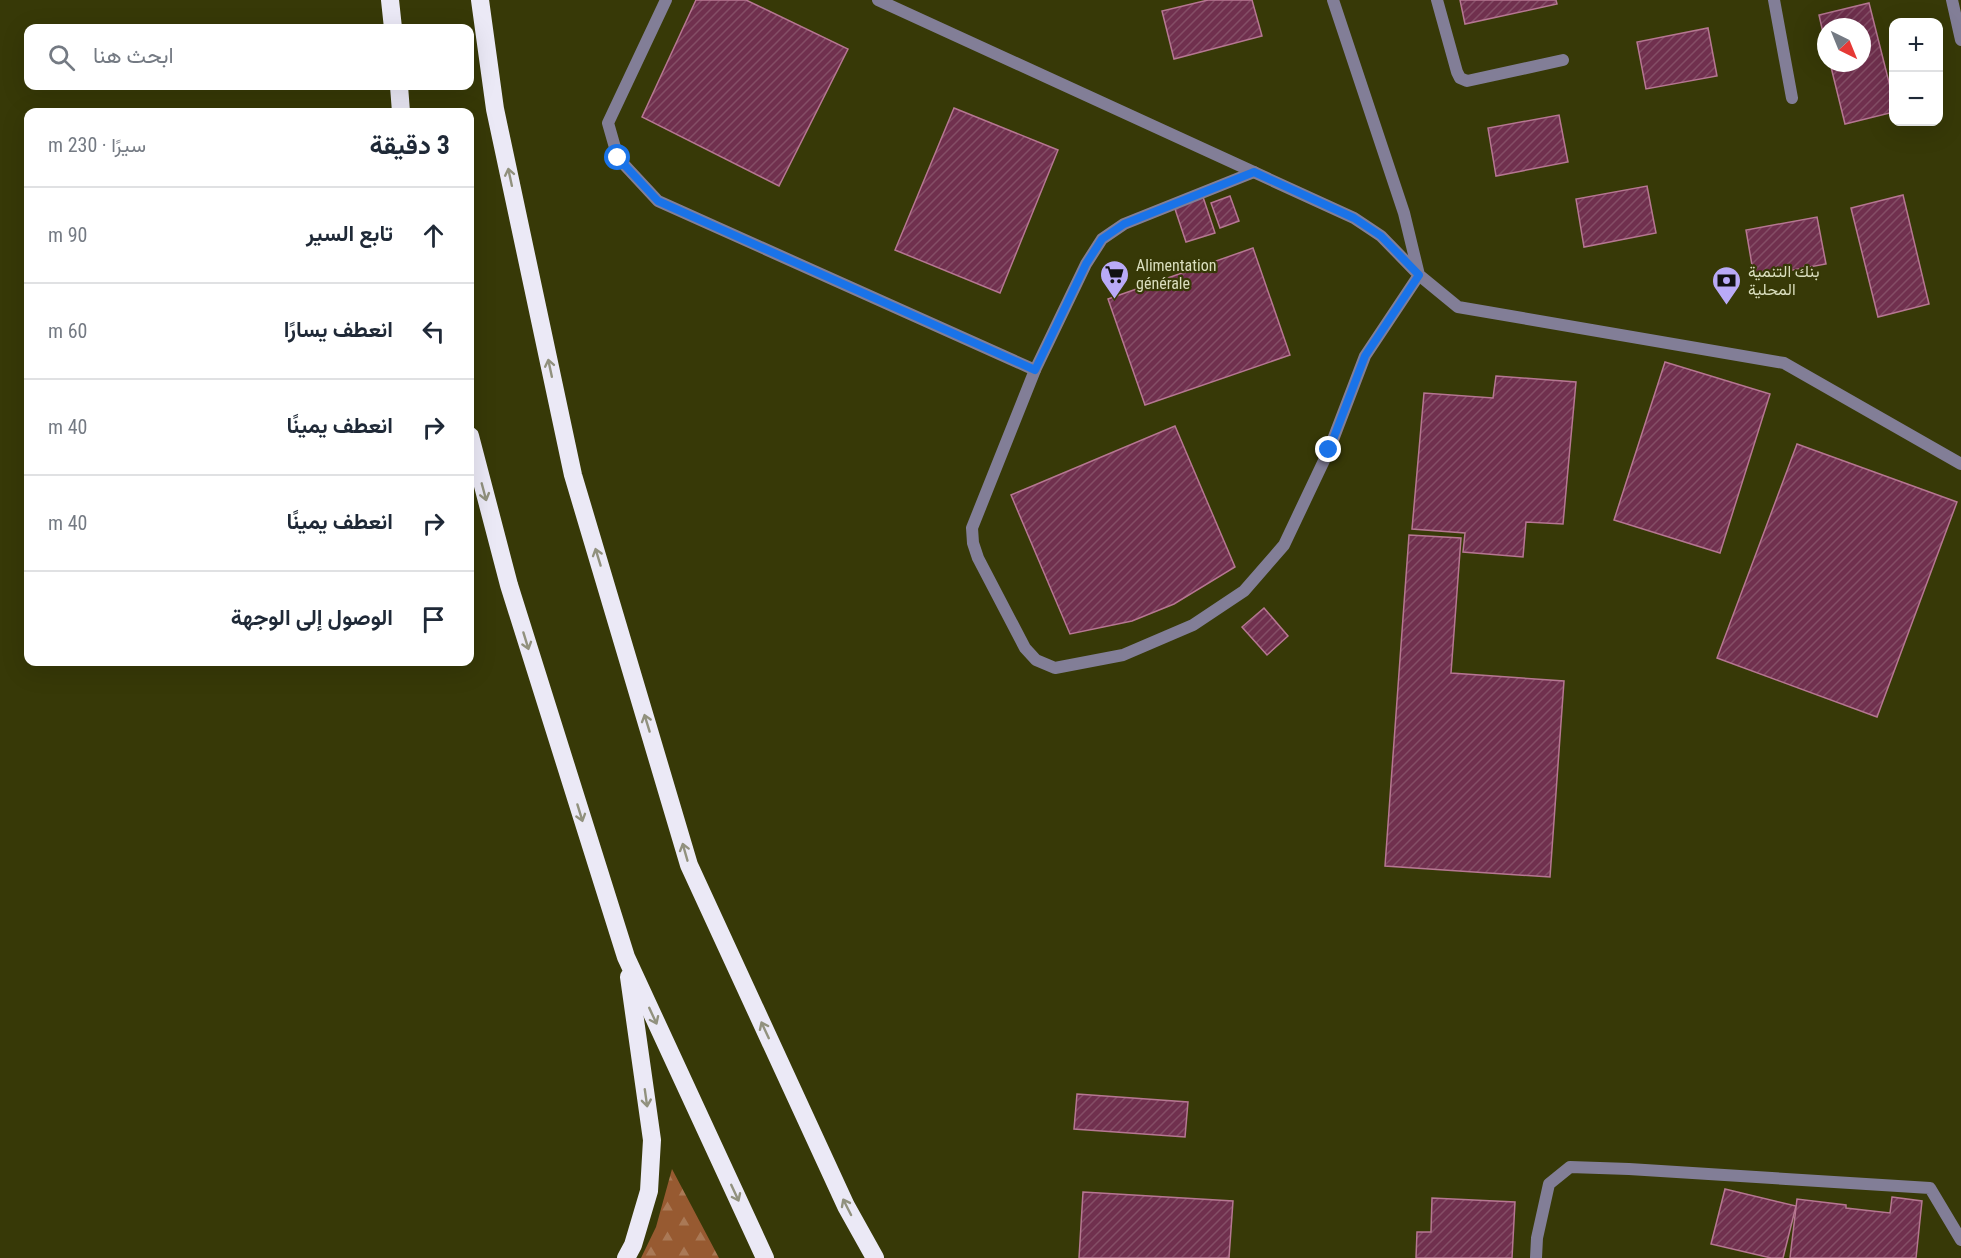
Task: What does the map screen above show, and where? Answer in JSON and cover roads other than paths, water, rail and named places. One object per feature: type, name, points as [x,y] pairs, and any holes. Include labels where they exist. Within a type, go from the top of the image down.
[{"type":"highway","points":[[390,0],[393,24]]},
{"type":"highway","points":[[480,0],[495,109],[571,463],[689,865],[846,1206],[875,1258]]},
{"type":"highway","points":[[399,90],[401,108]]},
{"type":"highway","points":[[474,450],[509,585],[626,957],[765,1258]]},
{"type":"highway","points":[[626,957],[652,1140],[649,1191],[633,1245],[626,1258]]},
{"type":"street","points":[[666,0],[608,123],[618,158],[658,201],[1035,370]]},
{"type":"street","points":[[878,0],[1354,218],[1381,236],[1419,275],[1458,307],[1784,363],[1961,464]]},
{"type":"street","points":[[1254,172],[1124,224],[1102,239],[1086,264],[1035,370],[972,528],[973,543],[978,558],[1024,648],[1036,660],[1055,668],[1123,655],[1193,625],[1244,591],[1284,545],[1329,450],[1365,356],[1419,275],[1404,213],[1333,0]]},
{"type":"street","points":[[1437,0],[1460,78],[1467,81],[1563,60]]},
{"type":"street","points":[[1774,0],[1792,98]]},
{"type":"street","points":[[1952,0],[1961,40]]},
{"type":"street","points":[[1536,1258],[1537,1238],[1549,1184],[1570,1167],[1930,1188],[1961,1240]]},
{"type":"place","name":"Alimentation générale","points":[[1115,300]]},
{"type":"place","name":"بنك التنمية المحلية","points":[[1727,306]]}]
